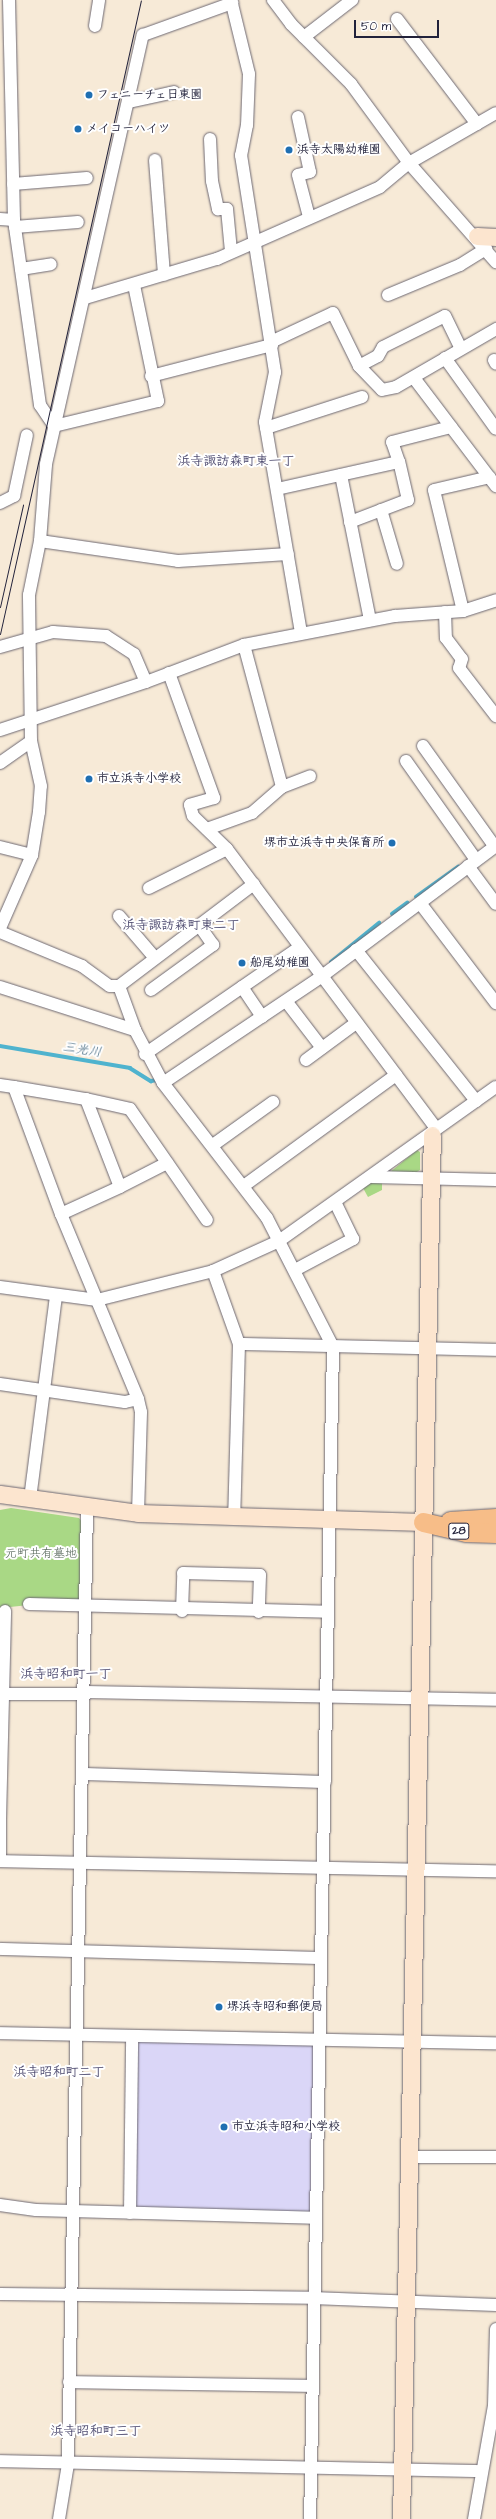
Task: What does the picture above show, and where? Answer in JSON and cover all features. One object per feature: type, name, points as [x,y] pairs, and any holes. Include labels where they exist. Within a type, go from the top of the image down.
[{"type":"main road","name":"28","points":[[423,1522],[496,1518]]},
{"type":"main road","name":"28","points":[[423,1522],[466,1532],[496,1533]]},
{"type":"street","points":[[9,0],[14,224],[40,405],[54,426]]},
{"type":"street","points":[[95,26],[99,0]]},
{"type":"street","points":[[273,0],[304,37],[350,84],[409,164],[486,241],[496,262]]},
{"type":"street","points":[[304,37],[352,0]]},
{"type":"street","points":[[0,928],[32,856],[41,786],[31,741],[32,718],[29,595],[40,541],[46,464],[85,298],[143,35],[231,2],[250,74],[247,125],[241,155],[253,240],[272,344],[275,372],[266,428],[301,632]]},
{"type":"street","points":[[398,19],[477,124]]},
{"type":"street","points":[[129,102],[174,92]]},
{"type":"street","points":[[85,298],[164,275],[231,251],[253,240],[380,187],[409,164],[496,113]]},
{"type":"street","points":[[298,117],[310,172],[298,175],[309,217]]},
{"type":"street","points":[[210,139],[212,181],[218,208],[227,209],[231,251]]},
{"type":"street","points":[[155,160],[164,275]]},
{"type":"street","points":[[13,184],[87,178]]},
{"type":"street","points":[[0,220],[14,224],[78,222]]},
{"type":"street","points":[[388,295],[460,265],[486,241]]},
{"type":"street","points":[[21,269],[51,264]]},
{"type":"street","points":[[54,426],[158,401],[151,376],[134,284]]},
{"type":"street","points":[[151,376],[272,344],[334,313],[359,366],[382,390],[396,388],[414,378],[460,347],[496,329]]},
{"type":"street","points":[[359,366],[378,356],[383,347],[445,316],[460,347]]},
{"type":"street","points":[[444,358],[496,429]]},
{"type":"street","points":[[414,378],[493,481],[434,490],[463,611]]},
{"type":"street","points":[[266,428],[362,397]]},
{"type":"street","points":[[350,522],[408,500],[399,462],[392,442],[451,427]]},
{"type":"street","points":[[0,503],[14,496],[27,435]]},
{"type":"street","points":[[277,489],[399,462]]},
{"type":"street","points":[[340,475],[370,620]]},
{"type":"street","points":[[381,510],[397,564]]},
{"type":"street","points":[[40,541],[178,561],[288,554]]},
{"type":"street","points":[[0,730],[32,718],[146,682],[244,645],[301,632],[370,620],[463,611],[496,600]]},
{"type":"street","points":[[445,612],[446,638],[462,659],[459,668],[496,716]]},
{"type":"street","points":[[0,647],[52,632],[106,636],[134,654],[146,682]]},
{"type":"street","points":[[244,645],[282,787]]},
{"type":"street","points":[[169,673],[214,798],[190,805],[193,816],[227,849],[254,884],[396,1075],[434,1131],[431,1179],[410,2041],[401,2519]]},
{"type":"street","points":[[0,763],[31,741]]},
{"type":"street","points":[[160,1079],[259,1013],[286,1001],[319,973],[356,950],[496,846],[423,746]]},
{"type":"street","points":[[406,761],[472,863],[496,904]]},
{"type":"street","points":[[207,829],[252,813],[282,787],[310,776]]},
{"type":"street","points":[[0,847],[32,856]]},
{"type":"street","points":[[149,888],[227,849]]},
{"type":"street","points":[[0,932],[82,966],[110,986],[118,986],[254,884]]},
{"type":"street","points":[[420,903],[496,1003]]},
{"type":"street","points":[[119,916],[155,958]]},
{"type":"street","points":[[151,990],[213,945],[199,925]]},
{"type":"street","points":[[146,1054],[300,947]]},
{"type":"street","points":[[356,950],[476,1101]]},
{"type":"street","points":[[118,986],[135,1030],[160,1079],[245,1185],[279,1240],[333,1347],[325,1782],[312,2298],[310,2519]]},
{"type":"street","points":[[0,987],[135,1030]]},
{"type":"street","points":[[242,987],[259,1013]]},
{"type":"street","points":[[286,1001],[322,1048]]},
{"type":"street","points":[[306,1060],[356,1023]]},
{"type":"street","points":[[245,1185],[396,1075]]},
{"type":"street","points":[[0,1085],[86,1099],[130,1109],[207,1220]]},
{"type":"street","points":[[14,1087],[61,1214],[138,1399],[141,1412],[138,1513]]},
{"type":"street","points":[[0,1287],[56,1297],[97,1300],[213,1271],[279,1240],[372,1177],[496,1087]]},
{"type":"street","points":[[86,1099],[120,1187]]},
{"type":"street","points":[[213,1145],[273,1102]]},
{"type":"street","points":[[61,1214],[120,1187],[167,1163]]},
{"type":"street","points":[[372,1177],[496,1180]]},
{"type":"street","points":[[295,1270],[353,1240],[335,1202]]},
{"type":"street","points":[[213,1271],[239,1344],[234,1518]]},
{"type":"street","points":[[30,1498],[56,1297]]},
{"type":"street","points":[[239,1344],[496,1350]]},
{"type":"street","points":[[0,1384],[125,1402],[138,1399]]},
{"type":"street","points":[[0,1494],[87,1508],[138,1513],[234,1518],[423,1522]]},
{"type":"street","points":[[60,2519],[68,2464],[72,2211],[86,1693],[87,1508]]},
{"type":"street","points":[[182,1611],[183,1573],[260,1575],[259,1612]]},
{"type":"street","points":[[29,1604],[182,1611],[328,1612]]},
{"type":"street","points":[[5,1610],[4,1694],[1,1729],[0,1861],[415,1871],[496,1871]]},
{"type":"street","points":[[4,1694],[86,1693],[326,1695],[496,1700]]},
{"type":"street","points":[[84,1774],[325,1782]]},
{"type":"street","points":[[0,1949],[79,1950],[321,1958]]},
{"type":"street","points":[[0,2032],[318,2041],[496,2043]]},
{"type":"street","points":[[130,2213],[132,2036]]},
{"type":"street","points":[[408,2157],[496,2157]]},
{"type":"street","points":[[0,2204],[72,2211],[314,2218]]},
{"type":"street","points":[[0,2294],[312,2298],[405,2303],[496,2305]]},
{"type":"street","points":[[474,2519],[480,2471],[494,2406],[496,2329]]},
{"type":"street","points":[[70,2382],[311,2386]]},
{"type":"street","points":[[0,2462],[402,2472],[480,2471]]},
{"type":"shaded area","name":"市立浜寺昭和小学校","points":[[132,2037],[318,2040],[315,2216],[129,2213]]},
{"type":"green space","points":[[417,1150],[420,1152],[420,1170],[415,1173],[389,1173]]},
{"type":"green space","points":[[372,1182],[382,1182],[382,1190],[368,1197],[363,1188]]},
{"type":"green space","name":"元町共有墓地","points":[[11,1508],[79,1518],[83,1523],[82,1596],[78,1600],[0,1608],[0,1510]]},
{"type":"waterway","name":"三光川","points":[[416,897],[458,867]]},
{"type":"waterway","name":"三光川","points":[[392,914],[407,903]]},
{"type":"waterway","name":"三光川","points":[[331,962],[379,923]]},
{"type":"waterway","name":"三光川","points":[[0,1046],[130,1068],[151,1081],[157,1080]]},
{"type":"tram line","points":[[0,634],[141,0]]},
{"type":"tram line","points":[[0,607],[23,505]]},
{"type":"place","name":"フェニーチェ日東園","points":[[89,95]]},
{"type":"place","name":"メイコーハイツ","points":[[78,129]]},
{"type":"place","name":"浜寺太陽幼稚園","points":[[289,150]]},
{"type":"place","name":"市立浜寺小学校","points":[[89,779]]},
{"type":"place","name":"堺市立浜寺中央保育所","points":[[392,843]]},
{"type":"place","name":"船尾幼稚園","points":[[242,963]]},
{"type":"place","name":"堺浜寺昭和郵便局","points":[[219,2007]]},
{"type":"place","name":"市立浜寺昭和小学校","points":[[224,2127]]},
{"type":"district","name":"浜寺諏訪森町東一丁","points":[[236,461]]},
{"type":"district","name":"浜寺諏訪森町東二丁","points":[[181,925]]},
{"type":"district","name":"浜寺昭和町一丁","points":[[66,1674]]},
{"type":"district","name":"浜寺昭和町二丁","points":[[59,2072]]},
{"type":"district","name":"浜寺昭和町三丁","points":[[96,2431]]}]
